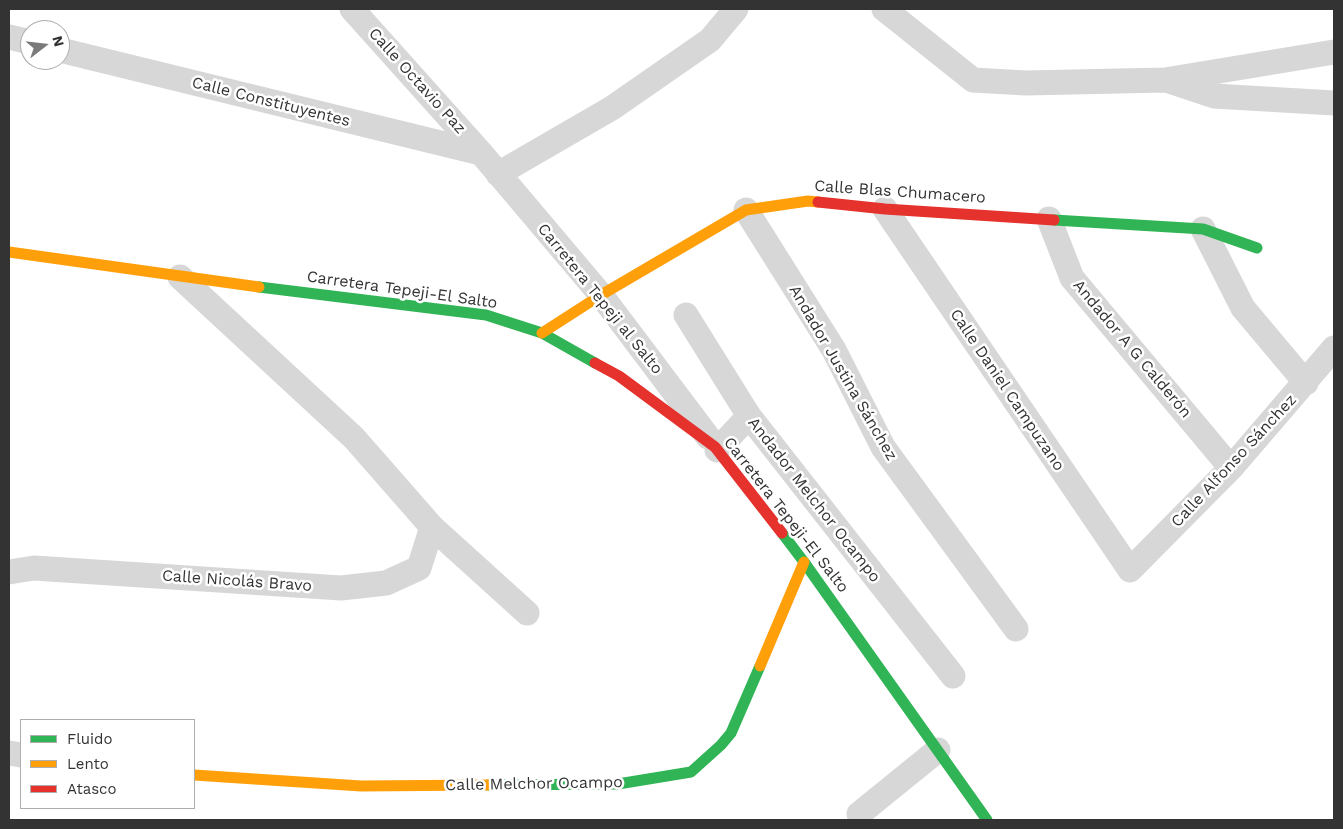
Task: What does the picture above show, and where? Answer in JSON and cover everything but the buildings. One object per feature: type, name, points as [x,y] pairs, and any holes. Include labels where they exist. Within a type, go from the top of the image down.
[{"type":"street","name":"Calle Octavio Paz","points":[[352,9],[481,153]]},
{"type":"street","points":[[498,174],[612,108],[710,40],[736,9]]},
{"type":"street","points":[[884,9],[973,80],[1026,83],[1165,80],[1334,52]]},
{"type":"street","name":"Calle Constituyentes","points":[[70,52],[481,153]]},
{"type":"street","points":[[1165,80],[1214,96],[1334,103]]},
{"type":"street","name":"Carretera Tepeji al Salto","points":[[481,153],[601,294],[716,448]]},
{"type":"street","name":"Calle Blas Chumacero","points":[[542,333],[601,294],[746,210],[808,201],[885,209],[1204,229],[1257,248]]},
{"type":"street","name":"Calle Daniel Campuzano","points":[[885,209],[1130,570]]},
{"type":"street","name":"Andador Justina Sánchez","points":[[746,210],[834,350],[883,447],[1016,629]]},
{"type":"street","name":"Andador A G Calderón","points":[[1049,219],[1072,278],[1231,468]]},
{"type":"street","points":[[1204,229],[1243,308],[1306,382]]},
{"type":"street","name":"Carretera Tepeji-El Salto","points":[[9,252],[180,277],[486,314],[542,333],[619,376],[716,448],[804,562],[987,820]]},
{"type":"street","points":[[180,277],[354,438],[432,527],[528,613]]},
{"type":"street","name":"Andador Melchor Ocampo","points":[[686,316],[748,416],[953,676]]},
{"type":"street","name":"Calle Alfonso Sánchez","points":[[1130,570],[1231,468],[1334,348]]},
{"type":"street","points":[[716,448],[748,416]]},
{"type":"street","name":"Calle Nicolás Bravo","points":[[9,572],[34,568],[341,588],[386,583],[419,568],[432,527]]},
{"type":"street","name":"Calle Melchor Ocampo","points":[[195,775],[381,786],[618,784],[691,772],[721,745],[731,733],[804,562]]},
{"type":"street","points":[[859,814],[938,750]]},
{"type":"traffic: fast","points":[[1054,220],[1203,229],[1257,248]]},
{"type":"traffic: fast","points":[[259,287],[486,315],[542,333],[595,363]]},
{"type":"traffic: fast","points":[[782,533],[987,820]]},
{"type":"traffic: fast","points":[[488,785],[618,784],[691,772],[721,745],[731,733],[760,666]]},
{"type":"traffic: slow","points":[[542,333],[601,295],[746,210],[808,201],[818,202]]},
{"type":"traffic: slow","points":[[9,252],[259,287]]},
{"type":"traffic: slow","points":[[760,666],[804,562]]},
{"type":"traffic: slow","points":[[195,775],[361,786],[488,785]]},
{"type":"traffic: jam","points":[[818,202],[885,209],[1054,220]]},
{"type":"traffic: jam","points":[[595,363],[619,376],[715,447],[782,533]]}]
